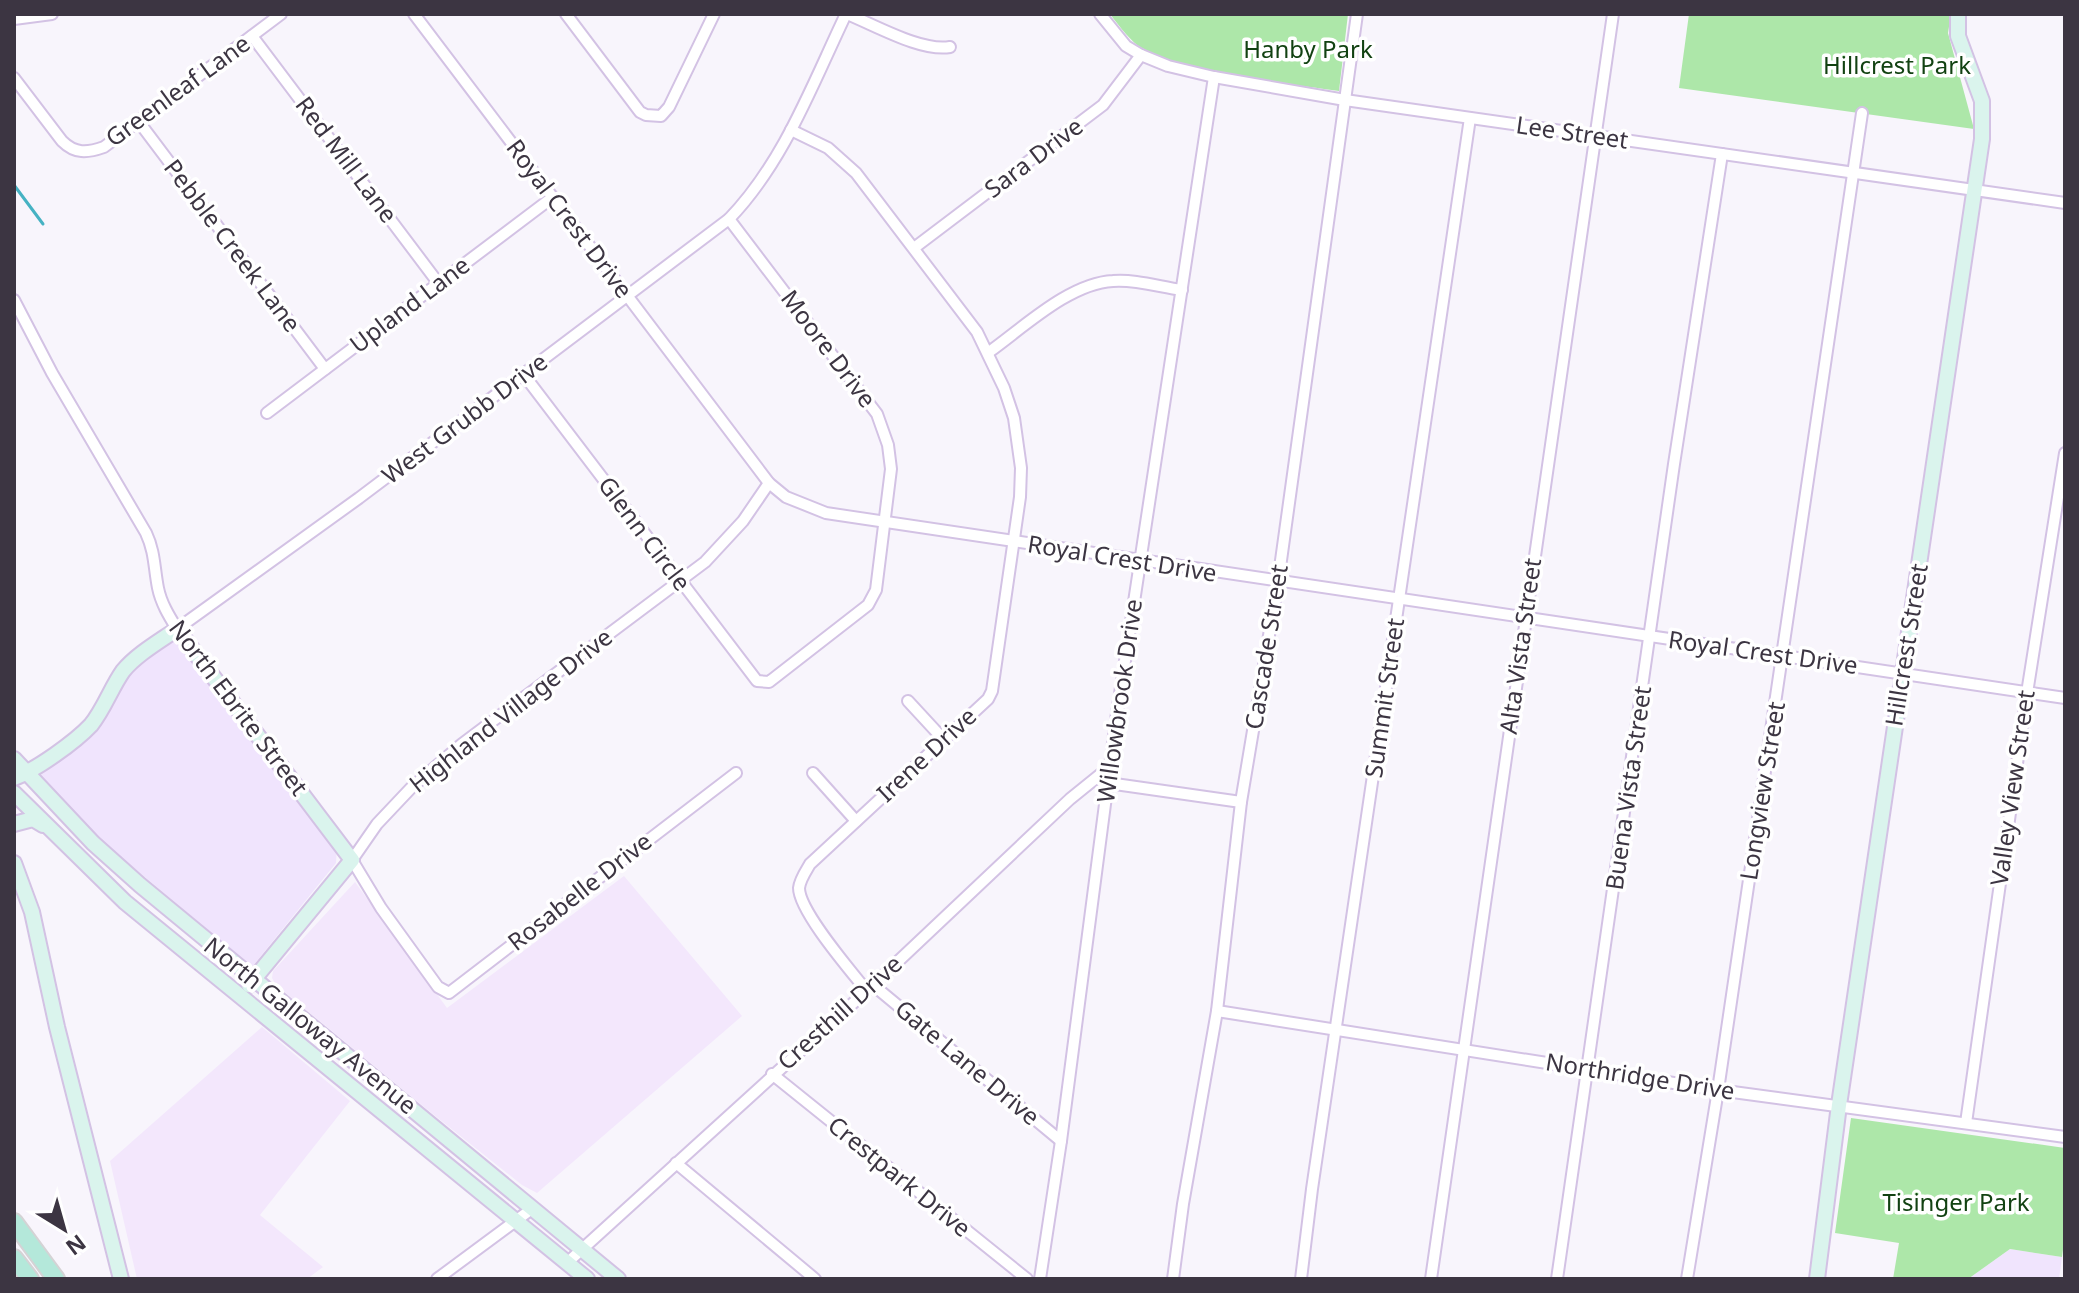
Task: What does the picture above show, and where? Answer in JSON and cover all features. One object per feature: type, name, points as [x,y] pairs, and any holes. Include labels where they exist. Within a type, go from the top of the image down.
[{"type":"main road","points":[[14,1222],[56,1279]]},
{"type":"main road","points":[[14,1258],[30,1279]]},
{"type":"street","points":[[14,19],[52,14]]},
{"type":"street","name":"Greenleaf Lane","points":[[14,78],[69,148],[89,153],[104,147],[139,122],[281,14]]},
{"type":"street","name":"Royal Crest Drive","points":[[414,14],[769,483],[786,497],[826,513],[886,524],[2065,698]]},
{"type":"street","points":[[566,14],[640,112],[653,116],[661,116],[669,107],[714,14]]},
{"type":"street","points":[[847,14],[923,45],[940,49],[950,47]]},
{"type":"street","name":"West Grubb Drive","points":[[14,790],[20,776],[83,732],[98,715],[131,663],[524,375],[729,219],[747,201],[771,167],[847,14]]},
{"type":"street","name":"Lee Street","points":[[1100,14],[1120,40],[1141,55],[1168,66],[1214,77],[1345,100],[2065,203]]},
{"type":"street","name":"Cascade Street","points":[[1173,1279],[1217,1011],[1241,802],[1278,582],[1357,14]]},
{"type":"street","name":"Alta Vista Street","points":[[1431,1279],[1598,136],[1613,14]]},
{"type":"street","name":"Hillcrest Street","points":[[1817,1279],[1839,1105],[1902,674],[1976,192],[1984,114],[1958,36],[1958,14]]},
{"type":"street","name":"Red Mill Lane","points":[[252,36],[439,284]]},
{"type":"street","name":"Sara Drive","points":[[914,248],[1103,105],[1141,55]]},
{"type":"street","name":"Willowbrook Drive","points":[[1040,1279],[1116,720],[1214,77]]},
{"type":"street","name":"Longview Street","points":[[1687,1279],[1718,1090],[1862,113]]},
{"type":"street","name":"Summit Street","points":[[1301,1279],[1470,118]]},
{"type":"street","name":"Pebble Creek Lane","points":[[139,122],[325,369]]},
{"type":"street","name":"Irene Drive","points":[[791,130],[828,148],[856,173],[989,352],[1014,418],[1021,468],[992,691],[988,699],[810,864],[802,878],[799,889],[804,903],[834,951]]},
{"type":"street","name":"Buena Vista Street","points":[[1557,1279],[1674,464],[1722,154]]},
{"type":"street","name":"Upland Lane","points":[[267,413],[553,197]]},
{"type":"street","name":"Moore Drive","points":[[729,219],[877,414],[888,445],[891,469],[876,590],[868,605],[769,682]]},
{"type":"street","points":[[989,352],[1074,291],[1092,284],[1118,280],[1182,290]]},
{"type":"street","name":"North Ebrite Street","points":[[14,300],[52,373],[146,533],[154,551],[158,591],[177,629],[352,860],[381,908],[428,974]]},
{"type":"street","name":"Glenn Circle","points":[[524,375],[757,681],[769,682]]},
{"type":"street","name":"Valley View Street","points":[[1966,1123],[2027,693],[2065,453]]},
{"type":"street","name":"Highland Village Drive","points":[[242,995],[352,860],[377,824],[411,788],[454,751],[705,562],[743,521],[769,483]]},
{"type":"street","points":[[908,701],[944,740]]},
{"type":"street","name":"North Galloway Avenue","points":[[14,759],[20,776],[121,868],[618,1279]]},
{"type":"street","name":"Cresthill Drive","points":[[568,1262],[1070,799],[1112,765]]},
{"type":"street","name":"Rosabelle Drive","points":[[428,974],[442,992],[457,989],[736,773]]},
{"type":"street","points":[[813,773],[856,821]]},
{"type":"street","points":[[1108,783],[1241,802]]},
{"type":"street","name":"North Galloway Avenue","points":[[14,790],[106,884],[153,925],[587,1279]]},
{"type":"street","points":[[14,824],[33,819],[50,829]]},
{"type":"street","points":[[14,863],[32,912],[57,1027],[121,1279]]},
{"type":"street","points":[[106,884],[121,868]]},
{"type":"street","points":[[153,925],[161,917],[167,916],[185,931],[200,936]]},
{"type":"street","name":"Gate Lane Drive","points":[[834,951],[869,987],[1061,1141]]},
{"type":"street","name":"Northridge Drive","points":[[1217,1011],[1718,1090],[2065,1137]]},
{"type":"street","points":[[282,1028],[297,1024],[315,1030]]},
{"type":"street","name":"Crestpark Drive","points":[[772,1074],[1027,1279]]},
{"type":"street","points":[[676,1163],[815,1279]]},
{"type":"street","points":[[475,1186],[488,1172]]},
{"type":"street","points":[[437,1279],[533,1208]]},
{"type":"shaded area","points":[[171,640],[183,645],[337,847],[336,863],[252,967],[96,836],[40,779],[42,773],[82,741],[132,671]]},
{"type":"shaded area","points":[[624,876],[742,1016],[537,1193],[522,1185],[429,1111],[276,985],[272,978],[273,971],[355,882],[447,1008]]},
{"type":"shaded area","points":[[262,1027],[350,1101],[260,1215],[323,1267],[307,1279],[137,1279],[110,1161]]},
{"type":"shaded area","points":[[2010,1249],[2062,1257],[2059,1279],[1968,1279]]},
{"type":"green space","name":"Hanby Park","points":[[1110,14],[1348,14],[1339,91],[1210,72],[1162,59],[1134,42]]},
{"type":"green space","name":"Hillcrest Park","points":[[1689,14],[1951,14],[1948,33],[1974,129],[1679,88]]},
{"type":"green space","name":"Tisinger Park","points":[[1851,1118],[2065,1148],[2062,1257],[2010,1249],[1968,1279],[1893,1279],[1899,1243],[1835,1233]]},
{"type":"waterway","points":[[14,185],[43,224]]}]
